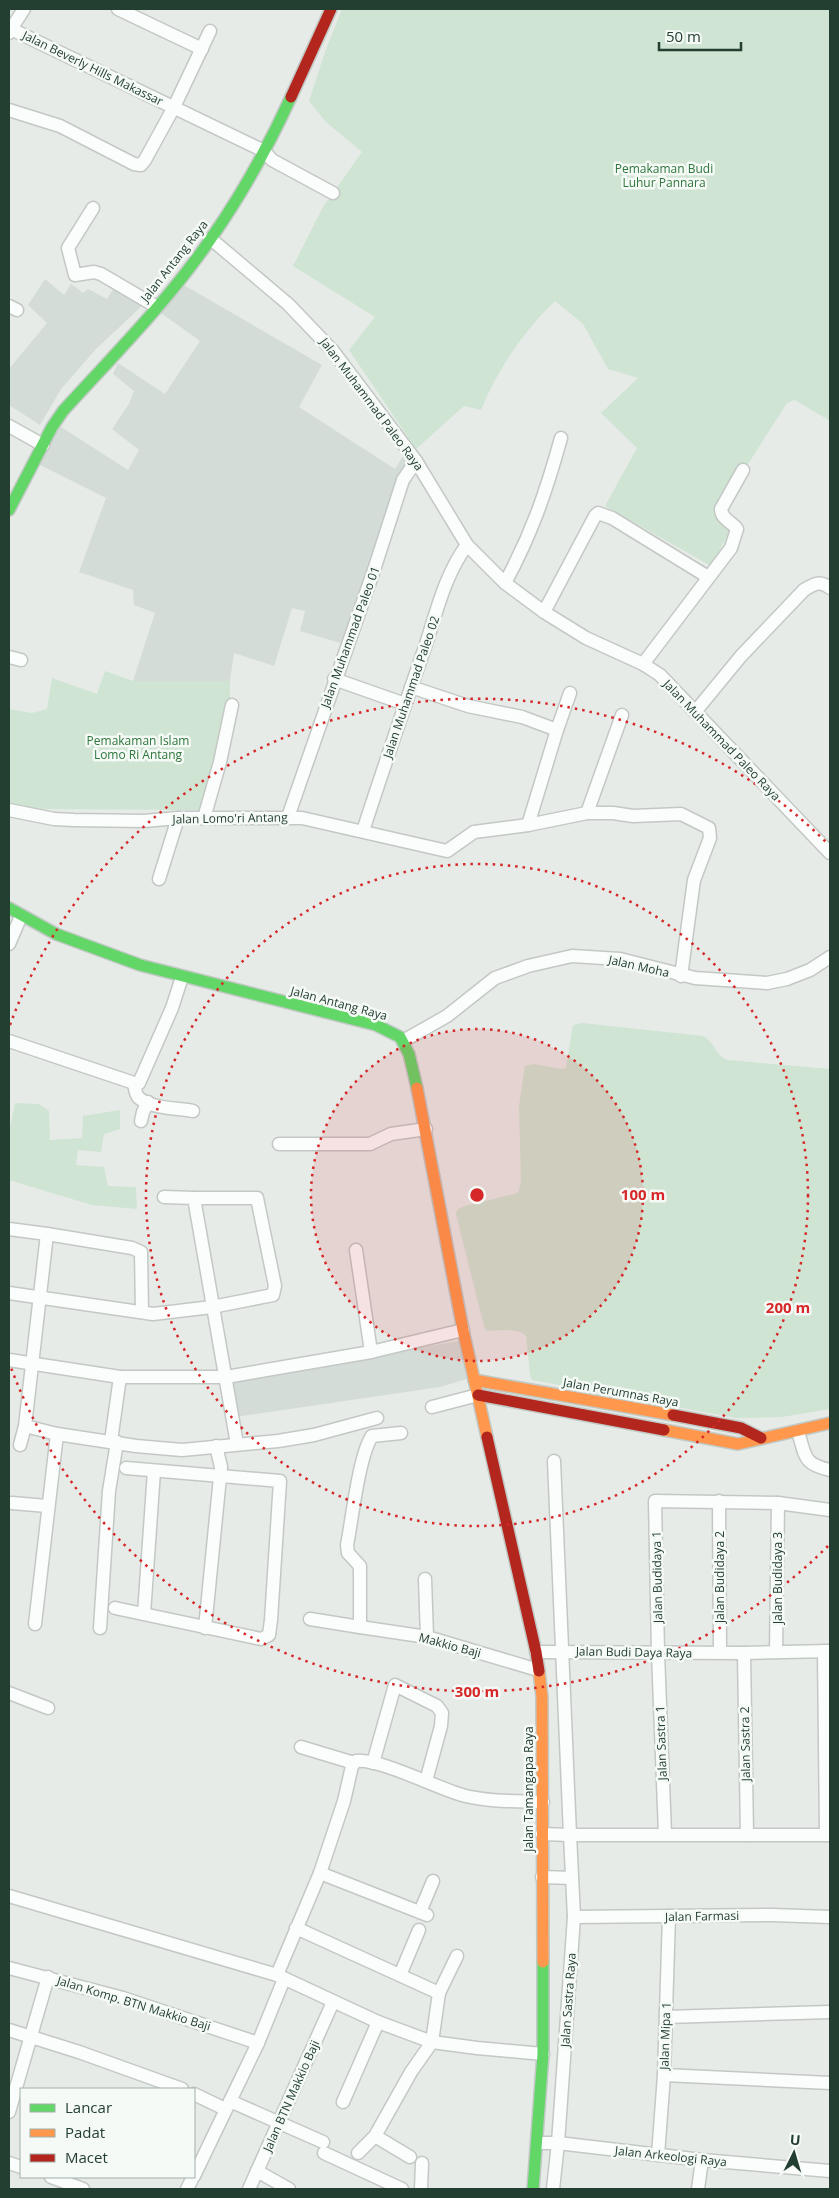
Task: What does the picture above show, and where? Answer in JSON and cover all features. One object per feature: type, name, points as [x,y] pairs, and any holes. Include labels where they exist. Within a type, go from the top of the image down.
[{"type":"main road","name":"Jalan Antang Raya","points":[[9,510],[52,426],[73,398],[158,306],[211,239],[264,151],[299,81],[331,9]]},
{"type":"main road","name":"Jalan Antang Raya","points":[[9,908],[34,925],[60,937],[113,956],[182,977],[376,1025],[395,1033],[403,1041]]},
{"type":"main road","points":[[403,1041],[409,1054],[426,1129],[463,1330],[478,1395],[738,1444],[798,1432],[830,1423]]},
{"type":"main road","name":"Jalan Perumnas Raya","points":[[474,1380],[741,1428],[761,1438]]},
{"type":"main road","name":"Jalan Tamangapa Raya","points":[[478,1395],[536,1652],[542,1696],[543,2054],[533,2189]]},
{"type":"street","name":"Jalan Beverly Hills Makassar","points":[[24,9],[10,31],[264,151],[272,160],[333,193]]},
{"type":"street","points":[[118,9],[202,49]]},
{"type":"street","name":"Jalan Beverly Hills Makassar","points":[[9,110],[60,126],[139,165],[145,160],[174,107],[210,31]]},
{"type":"street","points":[[93,208],[68,248],[75,275],[94,272],[101,274],[158,306]]},
{"type":"street","name":"Jalan Muhammad Paleo Raya","points":[[211,239],[288,304],[317,333],[416,461],[467,545],[505,583],[544,612],[586,638],[643,664],[660,675],[830,853]]},
{"type":"street","points":[[9,426],[43,445]]},
{"type":"street","points":[[505,583],[534,526],[561,438]]},
{"type":"street","name":"Jalan Muhammad Paleo 01","points":[[288,817],[334,679],[374,570],[403,480],[416,461]]},
{"type":"street","points":[[643,664],[731,548],[737,532],[722,513],[722,509],[743,470]]},
{"type":"street","points":[[544,612],[595,516],[598,514],[612,518],[708,577]]},
{"type":"street","name":"Jalan Muhammad Paleo 02","points":[[364,831],[405,704],[449,578],[467,545]]},
{"type":"street","points":[[695,712],[741,656],[804,590],[821,582],[830,588]]},
{"type":"street","points":[[334,679],[405,704]]},
{"type":"street","points":[[411,687],[480,709],[522,717],[557,730]]},
{"type":"street","points":[[570,693],[528,826],[587,813],[613,813],[632,816],[681,814],[709,828],[710,838],[694,880],[681,976]]},
{"type":"street","points":[[204,818],[220,762],[232,705]]},
{"type":"street","points":[[587,813],[622,715]]},
{"type":"street","name":"Jalan Lomo'ri Antang","points":[[9,810],[54,819],[74,820],[144,821],[178,818],[288,817],[325,822],[447,852],[474,832],[528,826]]},
{"type":"street","points":[[159,879],[178,818]]},
{"type":"street","points":[[9,944],[21,916]]},
{"type":"street","name":"Jalan Moha","points":[[403,1041],[447,1016],[495,978],[553,960],[581,956],[620,959],[681,976],[719,981],[767,983],[787,979],[810,970],[830,957]]},
{"type":"street","points":[[9,1041],[134,1083],[141,1082],[172,1008],[182,977]]},
{"type":"street","points":[[134,1083],[138,1096],[148,1102],[193,1111]]},
{"type":"street","points":[[142,1121],[143,1112],[148,1102]]},
{"type":"street","points":[[279,1144],[370,1144],[391,1134],[426,1129]]},
{"type":"street","points":[[9,1293],[142,1312],[166,1313],[270,1297],[275,1293],[257,1198],[164,1197]]},
{"type":"street","points":[[194,1198],[237,1444]]},
{"type":"street","points":[[9,1229],[132,1248],[141,1252],[142,1312]]},
{"type":"street","points":[[47,1234],[23,1435],[56,1441],[115,1447],[217,1450],[237,1444],[278,1441],[314,1435],[377,1418]]},
{"type":"street","points":[[356,1250],[371,1352]]},
{"type":"street","points":[[9,1360],[120,1377],[226,1377],[371,1352],[463,1330]]},
{"type":"street","points":[[100,1628],[109,1491],[115,1447],[120,1377]]},
{"type":"street","points":[[432,1407],[478,1395]]},
{"type":"street","points":[[798,1432],[806,1458],[811,1464],[830,1470]]},
{"type":"street","points":[[360,1627],[360,1566],[348,1553],[347,1545],[361,1470],[372,1436],[401,1433]]},
{"type":"street","points":[[35,1624],[47,1506],[56,1441]]},
{"type":"street","points":[[205,1628],[220,1472],[217,1450]]},
{"type":"street","points":[[536,1652],[562,1650],[554,1461]]},
{"type":"street","points":[[115,1608],[264,1639],[269,1635],[271,1620],[281,1482],[220,1472],[154,1471],[126,1468]]},
{"type":"street","points":[[144,1614],[154,1471]]},
{"type":"street","name":"Jalan Budidaya 1","points":[[658,1653],[655,1501],[719,1501]]},
{"type":"street","points":[[719,1501],[778,1503],[830,1510]]},
{"type":"street","name":"Jalan Budidaya 2","points":[[719,1501],[720,1652]]},
{"type":"street","points":[[12,1503],[47,1506]]},
{"type":"street","name":"Jalan Budidaya 3","points":[[776,1652],[778,1503]]},
{"type":"street","points":[[425,1579],[428,1637]]},
{"type":"street","name":"Makkio Baji","points":[[310,1619],[428,1637],[538,1670]]},
{"type":"street","name":"Jalan Budi Daya Raya","points":[[570,1835],[562,1650],[658,1653],[827,1651]]},
{"type":"street","points":[[542,1834],[828,1835],[827,1651]]},
{"type":"street","name":"Jalan Sastra 1","points":[[658,1653],[665,1834]]},
{"type":"street","name":"Jalan Sastra 2","points":[[744,1653],[747,1835]]},
{"type":"street","points":[[374,1763],[396,1685],[436,1706],[442,1713],[441,1726],[426,1781]]},
{"type":"street","points":[[9,1693],[48,1708]]},
{"type":"street","points":[[301,1747],[354,1763]]},
{"type":"street","points":[[197,2161],[228,2105],[258,2043],[296,1928],[320,1873],[354,1763],[359,1760],[374,1763],[472,1797],[542,1802]]},
{"type":"street","name":"Jalan Sastra Raya","points":[[558,2143],[574,1917],[570,1835]]},
{"type":"street","points":[[320,1873],[423,1913],[433,1881]]},
{"type":"street","points":[[542,1877],[572,1878]]},
{"type":"street","points":[[9,1896],[280,1977],[378,2022],[432,2042],[543,2054]]},
{"type":"street","name":"Jalan Farmasi","points":[[574,1917],[772,1915],[830,1917]]},
{"type":"street","name":"Jalan Mipa 1","points":[[658,2155],[664,2075],[670,1916]]},
{"type":"street","points":[[296,1928],[439,1993]]},
{"type":"street","points":[[400,1975],[419,1930]]},
{"type":"street","points":[[358,2153],[375,2136],[411,2072],[432,2042],[439,1993],[457,1956]]},
{"type":"street","name":"Jalan Komp. BTN Makkio Baji","points":[[9,1968],[123,1998],[258,2043]]},
{"type":"street","points":[[9,2112],[48,1977]]},
{"type":"street","name":"Jalan BTN Makkio Baji","points":[[249,2189],[333,2002]]},
{"type":"street","points":[[666,2017],[830,2012]]},
{"type":"street","points":[[342,2102],[378,2022]]},
{"type":"street","points":[[9,2030],[120,2066],[179,2088]]},
{"type":"street","points":[[664,2075],[830,2083]]},
{"type":"street","points":[[195,2094],[280,2123],[402,2189]]},
{"type":"street","points":[[375,2136],[410,2157]]},
{"type":"street","points":[[537,2143],[558,2143],[553,2189]]},
{"type":"street","name":"Jalan Arkeologi Raya","points":[[558,2143],[702,2160],[830,2170]]},
{"type":"street","points":[[698,2189],[702,2160]]},
{"type":"street","points":[[421,2189],[422,2163]]},
{"type":"street","points":[[257,2171],[289,2189]]},
{"type":"street","points":[[54,2178],[83,2189]]},
{"type":"shaded area","points":[[45,279],[64,295],[71,284],[83,293],[88,289],[107,299],[116,284],[144,304],[96,349],[61,389],[40,425],[9,405],[9,369],[47,323],[28,305]]},
{"type":"shaded area","points":[[182,284],[322,365],[299,407],[395,469],[405,453],[414,463],[350,646],[300,631],[305,611],[292,608],[274,666],[234,653],[230,681],[133,681],[155,613],[134,605],[133,590],[79,572],[106,498],[36,463],[58,425],[128,470],[139,450],[112,429],[129,404],[134,391],[113,374],[118,363],[165,394],[200,341],[161,313]]},
{"type":"shaded area","points":[[459,1341],[470,1378],[440,1387],[228,1418],[227,1380]]},
{"type":"green space","name":"Pemakaman Budi Luhur Pannara","points":[[342,9],[830,9],[830,421],[795,400],[787,403],[716,514],[730,531],[711,566],[605,506],[637,448],[601,413],[638,378],[608,369],[583,324],[555,301],[512,352],[495,380],[481,410],[464,406],[416,449],[349,350],[375,317],[293,266],[323,207],[362,152],[326,122],[309,101]]},
{"type":"green space","name":"Pemakaman Islam Lomo Ri Antang","points":[[105,671],[133,681],[230,681],[230,699],[221,721],[228,731],[205,810],[37,809],[9,802],[9,709],[32,713],[47,709],[52,678],[97,694]]},
{"type":"green space","points":[[582,1023],[703,1036],[720,1055],[728,1060],[830,1069],[830,1409],[782,1417],[736,1418],[532,1380],[526,1336],[513,1330],[487,1331],[484,1326],[456,1214],[457,1210],[464,1206],[518,1193],[521,1182],[519,1106],[525,1066],[534,1064],[566,1068],[573,1025]]},
{"type":"green space","points":[[15,1103],[39,1104],[49,1111],[50,1140],[82,1138],[83,1116],[120,1110],[120,1129],[104,1134],[101,1152],[78,1150],[76,1165],[104,1167],[108,1186],[136,1187],[137,1209],[92,1205],[9,1180],[9,1133]]},
{"type":"traffic: fast","points":[[9,510],[52,427],[63,411],[178,283],[212,237],[254,169],[291,97]]},
{"type":"traffic: fast","points":[[9,908],[56,934],[140,965],[376,1025],[400,1037],[409,1054],[417,1088]]},
{"type":"traffic: fast","points":[[533,2189],[543,2054],[543,1962]]},
{"type":"traffic: slow","points":[[417,1088],[463,1330],[487,1437]]},
{"type":"traffic: slow","points":[[474,1380],[673,1415]]},
{"type":"traffic: slow","points":[[664,1430],[738,1444],[830,1423]]},
{"type":"traffic: slow","points":[[539,1671],[542,1697],[543,1962]]},
{"type":"traffic: jam","points":[[291,97],[331,9]]},
{"type":"traffic: jam","points":[[478,1395],[664,1430]]},
{"type":"traffic: jam","points":[[673,1415],[741,1428],[761,1438]]},
{"type":"traffic: jam","points":[[487,1437],[539,1671]]}]
